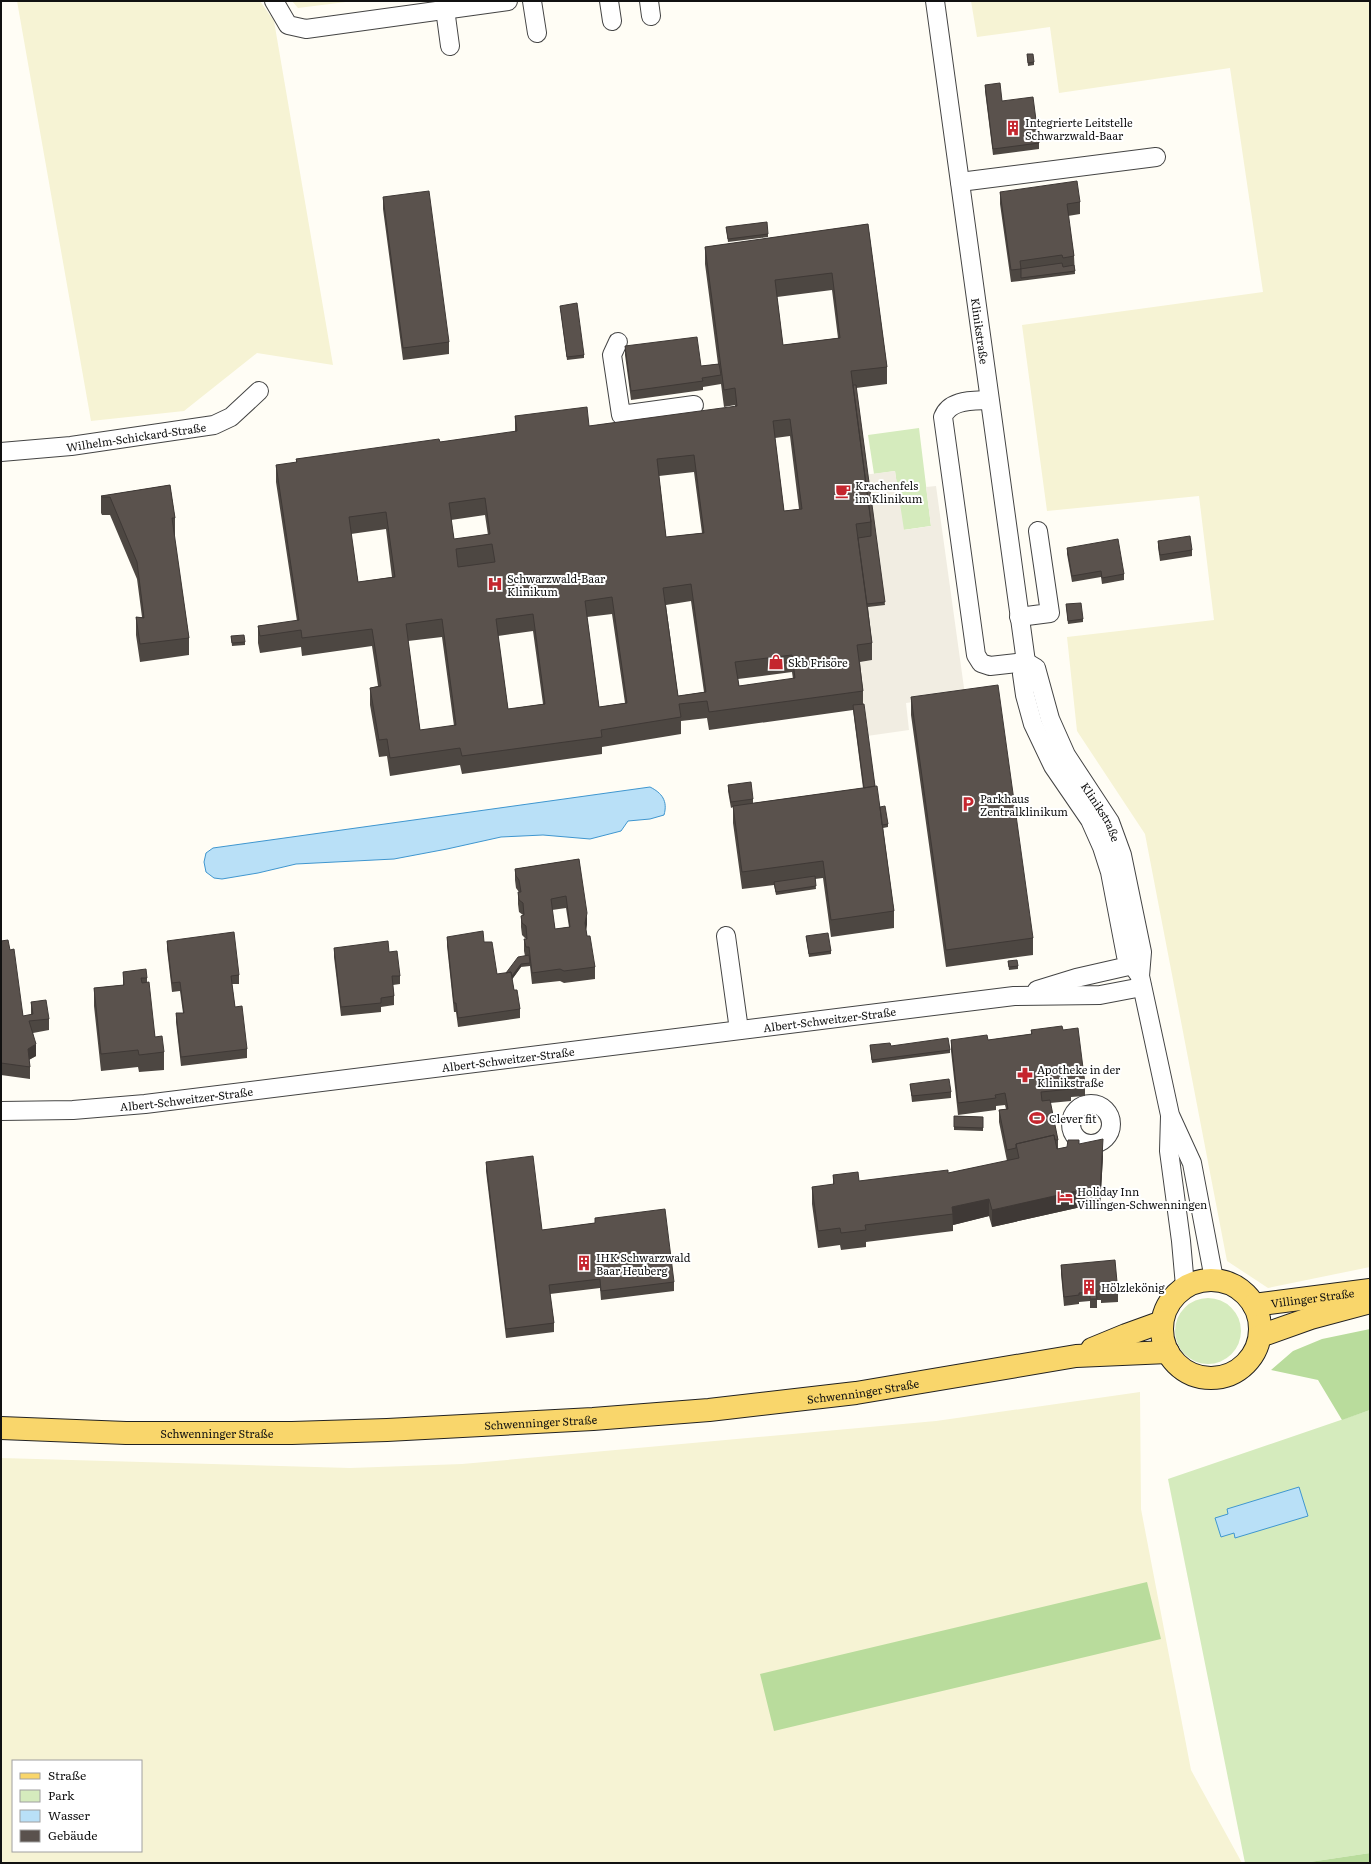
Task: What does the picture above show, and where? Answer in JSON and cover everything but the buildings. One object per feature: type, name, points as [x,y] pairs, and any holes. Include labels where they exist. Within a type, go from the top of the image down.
[{"type":"main road","points":[[1214,1279],[1230,1283],[1244,1292],[1254,1305],[1260,1336],[1255,1350],[1246,1363],[1234,1372],[1219,1377],[1204,1377],[1189,1373],[1177,1364],[1168,1352],[1162,1322],[1166,1308],[1174,1296],[1185,1286],[1199,1281],[1214,1279]]},
{"type":"main road","name":"Villinger Straße","points":[[1254,1305],[1370,1290]]},
{"type":"main road","name":"Villinger Straße","points":[[1260,1336],[1311,1318],[1370,1302]]},
{"type":"main road","name":"Schwenninger Straße","points":[[1076,1356],[1162,1322]]},
{"type":"main road","name":"Schwenninger Straße","points":[[1,1428],[126,1433],[292,1433],[410,1429],[593,1419],[709,1410],[856,1393],[1076,1356],[1168,1352]]},
{"type":"street","points":[[274,1],[288,25],[306,29],[508,1]]},
{"type":"street","points":[[532,1],[537,33]]},
{"type":"street","points":[[609,1],[612,21]]},
{"type":"street","name":"Klinikstraße","points":[[935,1],[1026,662],[1036,668],[1050,719],[1063,749],[1110,822],[1122,855],[1142,952],[1138,976],[1170,1115],[1192,1163],[1214,1279]]},
{"type":"street","points":[[445,9],[450,46]]},
{"type":"street","points":[[960,182],[1156,157]]},
{"type":"street","points":[[618,342],[612,354],[621,415],[694,405]]},
{"type":"street","name":"Wilhelm-Schickard-Straße","points":[[1,452],[72,446],[214,425],[230,417],[259,391]]},
{"type":"street","points":[[990,400],[953,404],[946,409],[943,417],[976,655],[981,663],[990,666],[1026,662]]},
{"type":"street","points":[[1019,617],[1050,613],[1038,531]]},
{"type":"street","points":[[726,936],[739,1030]]},
{"type":"street","name":"Albert-Schweitzer-Straße","points":[[1014,996],[1076,978],[1138,976]]},
{"type":"street","name":"Albert-Schweitzer-Straße","points":[[1,1111],[74,1110],[145,1104],[1014,996],[1100,995],[1138,976]]},
{"type":"street","name":"Klinikstraße","points":[[1170,1115],[1169,1152],[1181,1241],[1185,1286]]},
{"type":"shaded area","points":[[17,1],[260,1],[274,21],[333,365],[257,353],[184,411],[91,421]]},
{"type":"shaded area","points":[[292,1],[354,1],[298,8]]},
{"type":"shaded area","points":[[971,1],[1370,1],[1370,1267],[1268,1288],[1227,1261],[1145,834],[1077,731],[1067,637],[1214,620],[1199,496],[1047,511],[1022,325],[1263,292],[1230,68],[1059,93],[1050,27],[977,37]]},
{"type":"shaded area","points":[[895,471],[904,530],[931,526],[926,487],[936,486],[965,695],[906,703],[909,730],[867,736],[857,663],[872,660],[856,541],[863,475]]},
{"type":"shaded area","points":[[1140,1392],[1141,1509],[1191,1770],[1242,1863],[1,1863],[1,1458],[350,1468],[462,1464],[936,1421]]},
{"type":"green space","points":[[919,428],[931,526],[903,530],[895,471],[874,474],[868,435]]},
{"type":"green space","points":[[1208,1298],[1221,1301],[1231,1308],[1238,1318],[1241,1331],[1238,1344],[1231,1354],[1221,1361],[1208,1364],[1195,1361],[1185,1354],[1178,1344],[1175,1331],[1178,1318],[1185,1308],[1195,1301]]},
{"type":"green space","points":[[1370,1329],[1370,1410],[1342,1420],[1318,1380],[1271,1370],[1293,1351],[1322,1339]]},
{"type":"green space","points":[[1370,1410],[1370,1853],[1303,1863],[1245,1863],[1168,1479]]},
{"type":"green space","points":[[1147,1582],[1161,1639],[774,1731],[760,1674]]},
{"type":"green space","points":[[1370,1853],[1370,1863],[1303,1863]]},
{"type":"water","points":[[650,787],[658,792],[663,798],[665,806],[664,815],[650,819],[628,821],[621,831],[590,839],[543,835],[501,837],[394,859],[296,864],[258,873],[222,879],[214,878],[206,872],[204,862],[206,853],[213,848]]},
{"type":"water","points":[[1299,1487],[1308,1516],[1235,1538],[1234,1533],[1221,1537],[1215,1518],[1228,1514],[1227,1509]]},
{"type":"place","name":"Integrierte Leitstelle Schwarzwald-Baar","points":[[1013,128]]},
{"type":"place","name":"Krachenfels im Klinikum","points":[[843,491]]},
{"type":"place","name":"Schwarzwald-Baar Klinikum","points":[[495,584]]},
{"type":"place","name":"Skb Frisöre","points":[[776,662]]},
{"type":"place","name":"Parkhaus Zentralklinikum","points":[[968,804]]},
{"type":"place","name":"Apotheke in der Klinikstraße","points":[[1025,1075]]},
{"type":"place","name":"Clever fit","points":[[1037,1118]]},
{"type":"place","name":"Holiday Inn Villingen-Schwenningen","points":[[1065,1197]]},
{"type":"place","name":"IHK Schwarzwald Baar Heuberg","points":[[584,1263]]},
{"type":"place","name":"Hölzlekönig","points":[[1089,1287]]}]
